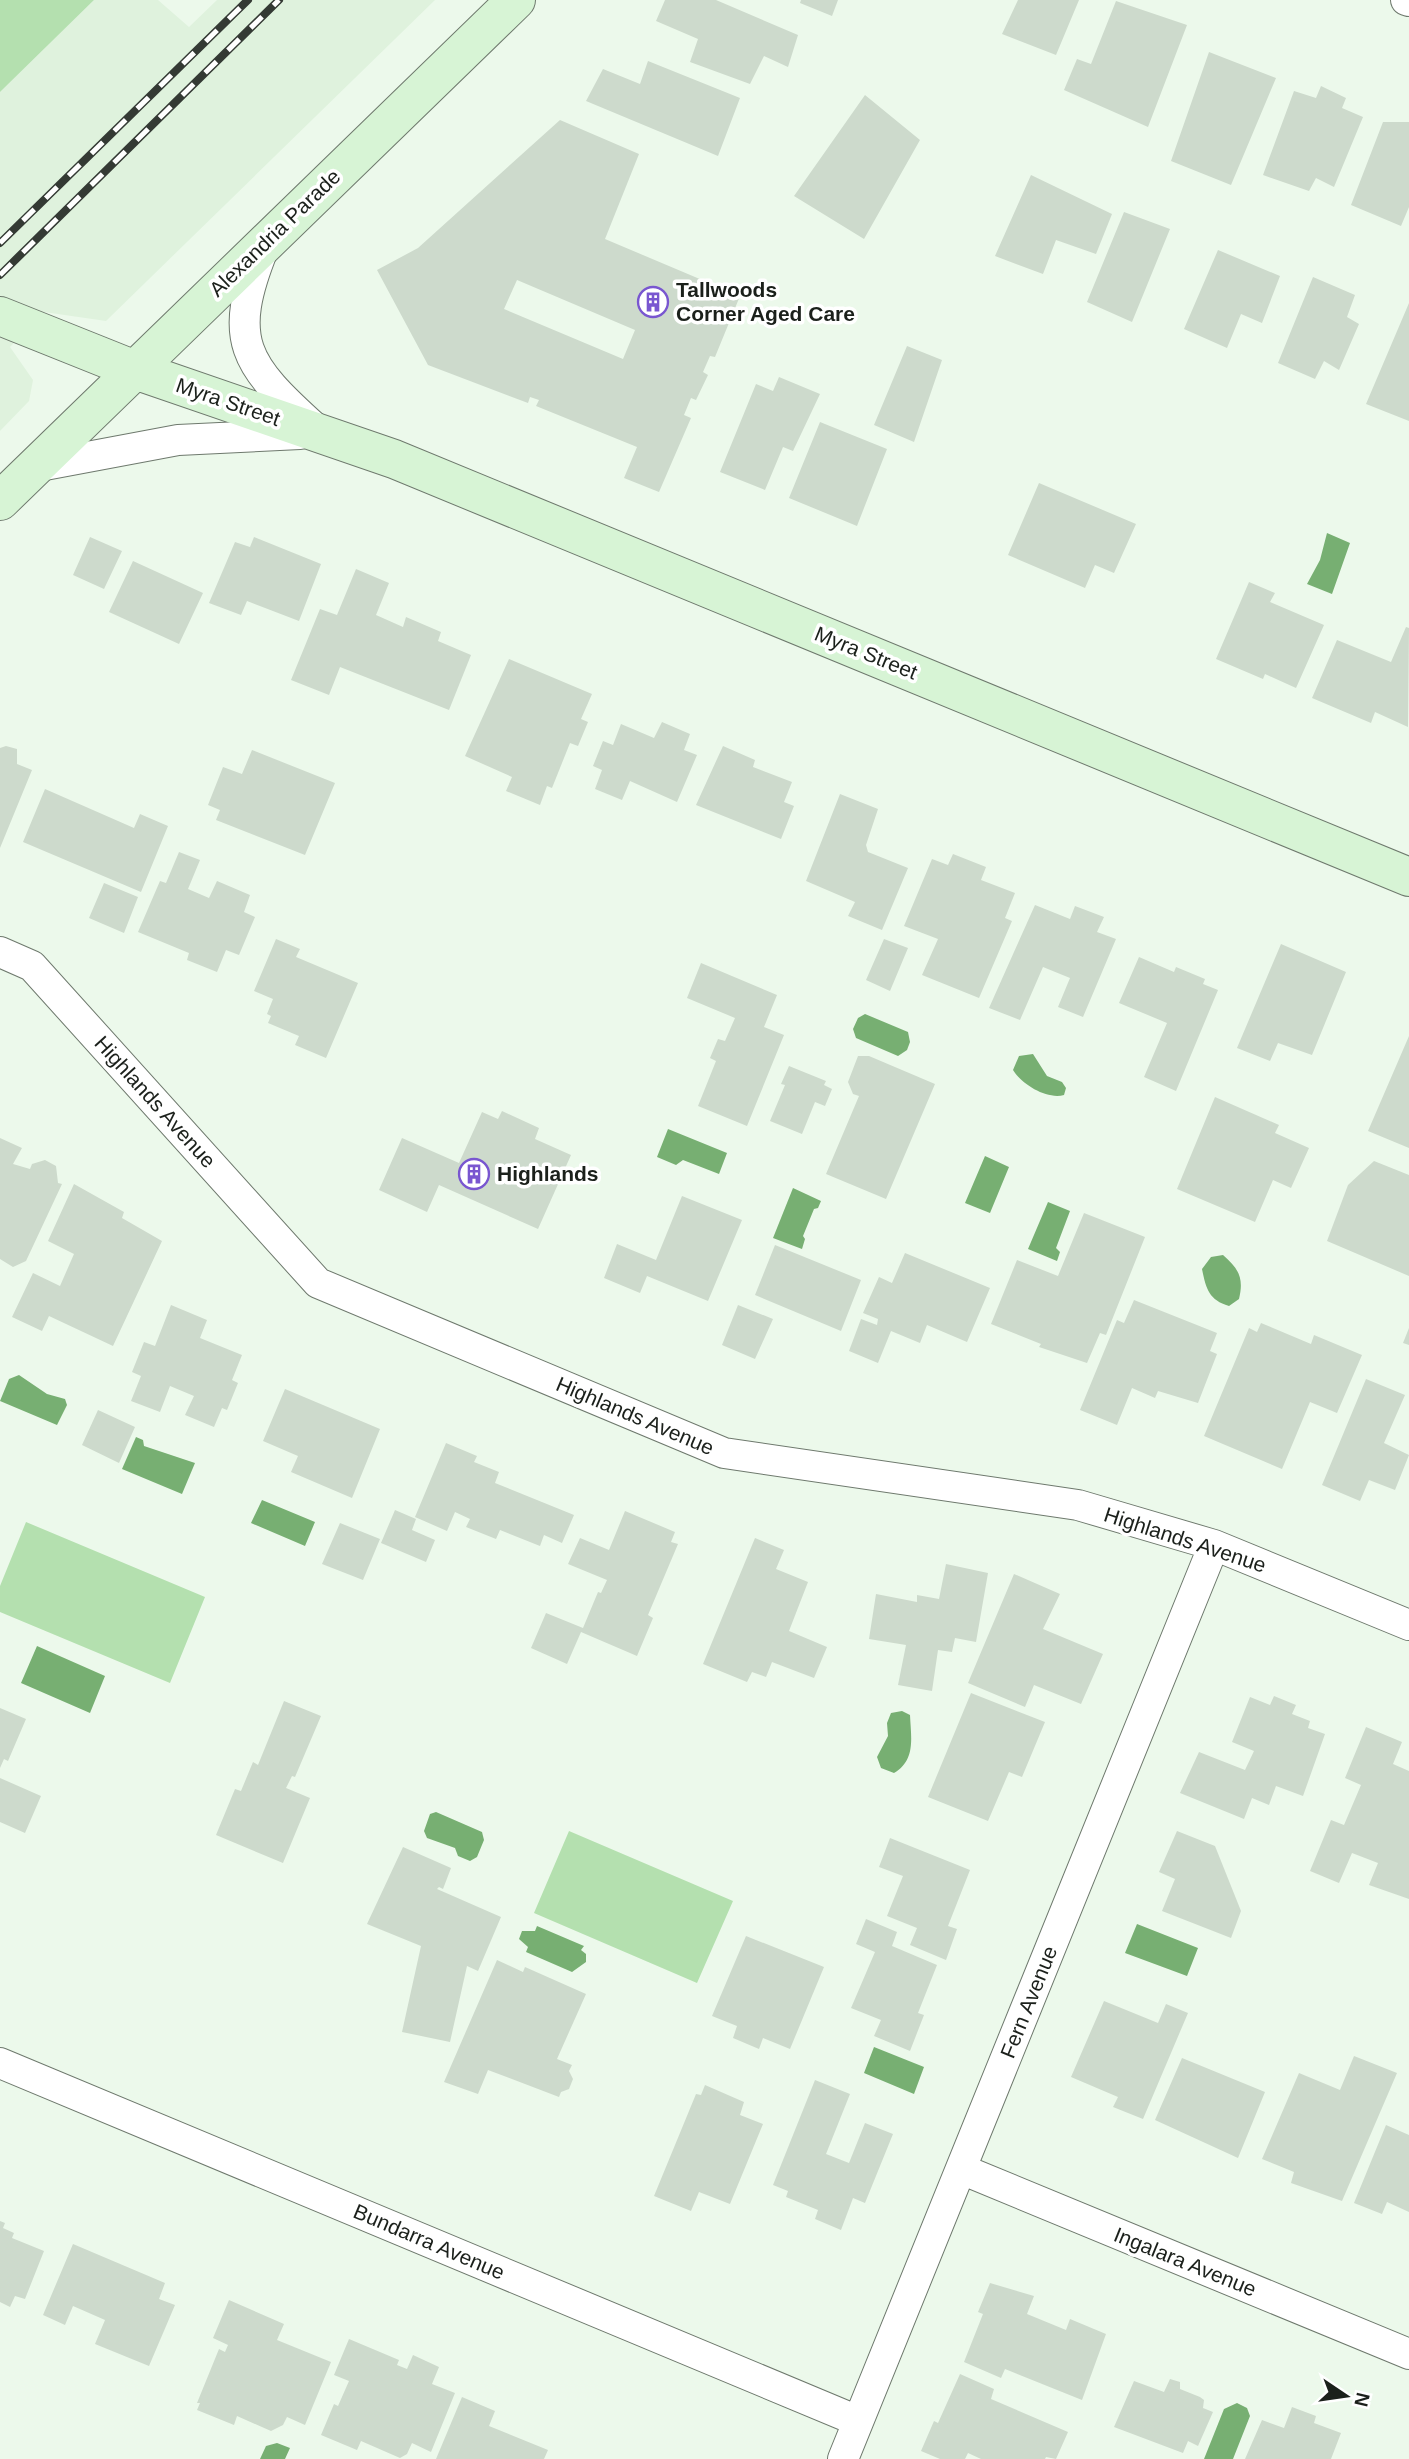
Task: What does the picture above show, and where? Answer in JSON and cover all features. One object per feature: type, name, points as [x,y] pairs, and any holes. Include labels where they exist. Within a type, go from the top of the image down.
[{"type":"main road","name":"Alexandria Parade","points":[[0,501],[516,0]]},
{"type":"main road","name":"Myra Street","points":[[14,323],[135,370],[407,464],[1409,877]]},
{"type":"street","name":"Myra Street","points":[[267,240],[246,298],[242,324],[248,352],[262,374],[287,403],[322,434]]},
{"type":"street","points":[[34,467],[178,440],[266,434],[322,434]]},
{"type":"street","name":"Highlands Avenue","points":[[0,951],[32,966],[318,1283],[724,1453],[1078,1505],[1214,1545],[1409,1625]]},
{"type":"street","name":"Fern Avenue","points":[[843,2459],[1214,1545]]},
{"type":"street","name":"Bundarra Avenue","points":[[0,2063],[858,2421]]},
{"type":"street","name":"Ingalara Avenue","points":[[961,2169],[1409,2354]]},
{"type":"shaded area","points":[[0,0],[94,0],[0,92]]},
{"type":"shaded area","points":[[94,0],[158,0],[189,27],[217,0],[435,0],[106,321],[44,312],[10,347],[33,380],[29,401],[0,431],[0,92]]},
{"type":"shaded area","points":[[1327,533],[1350,543],[1332,594],[1307,584],[1320,560]]},
{"type":"shaded area","points":[[865,1014],[908,1032],[910,1042],[907,1050],[898,1056],[856,1038],[853,1029],[858,1018]]},
{"type":"shaded area","points":[[1033,1054],[1047,1076],[1062,1082],[1066,1088],[1064,1095],[1043,1093],[1028,1085],[1013,1070],[1019,1056]]},
{"type":"shaded area","points":[[668,1129],[727,1153],[719,1174],[683,1160],[676,1165],[657,1157]]},
{"type":"shaded area","points":[[985,1156],[1009,1167],[990,1213],[965,1203]]},
{"type":"shaded area","points":[[793,1188],[821,1201],[818,1208],[814,1209],[803,1236],[805,1239],[802,1249],[773,1238]]},
{"type":"shaded area","points":[[1048,1202],[1070,1211],[1056,1248],[1060,1252],[1057,1261],[1028,1249]]},
{"type":"shaded area","points":[[1223,1255],[1236,1270],[1241,1285],[1239,1299],[1229,1306],[1210,1293],[1202,1269],[1211,1257]]},
{"type":"shaded area","points":[[19,1375],[47,1394],[65,1399],[67,1405],[57,1425],[0,1401],[9,1379]]},
{"type":"shaded area","points":[[136,1437],[143,1440],[144,1446],[195,1463],[182,1494],[122,1469]]},
{"type":"shaded area","points":[[262,1500],[315,1522],[305,1546],[251,1523]]},
{"type":"shaded area","points":[[26,1522],[205,1597],[170,1683],[0,1612],[0,1586]]},
{"type":"shaded area","points":[[37,1646],[105,1676],[90,1713],[21,1683]]},
{"type":"shaded area","points":[[902,1711],[910,1715],[911,1748],[906,1762],[894,1773],[881,1768],[877,1757],[888,1736],[887,1723],[891,1713]]},
{"type":"shaded area","points":[[436,1812],[482,1832],[484,1840],[477,1857],[470,1861],[458,1856],[455,1848],[427,1838],[424,1831],[430,1814]]},
{"type":"shaded area","points":[[569,1831],[733,1901],[697,1983],[534,1913]]},
{"type":"shaded area","points":[[1137,1924],[1198,1948],[1187,1976],[1125,1953]]},
{"type":"shaded area","points":[[537,1926],[584,1946],[581,1950],[586,1954],[586,1962],[572,1972],[526,1952],[528,1947],[519,1939],[522,1931],[535,1931]]},
{"type":"shaded area","points":[[874,2047],[924,2067],[914,2094],[864,2073]]},
{"type":"shaded area","points":[[1237,2403],[1247,2408],[1250,2416],[1233,2459],[1204,2459],[1224,2409]]},
{"type":"shaded area","points":[[277,2443],[290,2448],[285,2459],[260,2459],[266,2446]]},
{"type":"building","points":[[665,0],[716,0],[798,35],[788,67],[764,56],[750,84],[690,62],[698,39],[656,21]]},
{"type":"building","points":[[801,0],[838,0],[832,16],[800,3]]},
{"type":"building","points":[[1018,0],[1079,0],[1056,55],[1002,34]]},
{"type":"building","points":[[1116,1],[1187,25],[1148,127],[1064,90],[1077,59],[1091,64]]},
{"type":"building","points":[[1209,52],[1276,78],[1231,185],[1171,161]]},
{"type":"building","points":[[648,61],[740,98],[718,156],[586,101],[603,69],[640,84]]},
{"type":"building","points":[[1321,86],[1346,98],[1342,108],[1363,117],[1334,187],[1316,178],[1309,191],[1263,175],[1294,91],[1316,98]]},
{"type":"building","points":[[865,95],[920,140],[864,239],[794,196]]},
{"type":"building","name":"Tallwoods Corner Aged Care","points":[[560,120],[639,154],[605,239],[740,296],[715,357],[710,356],[703,372],[708,375],[696,400],[691,398],[684,415],[691,418],[659,492],[624,478],[637,447],[536,406],[539,400],[530,397],[528,403],[428,365],[377,270],[418,248]],"holes":[[[517,280],[635,330],[623,359],[504,309]]]},
{"type":"building","points":[[1383,122],[1409,122],[1409,207],[1401,226],[1351,205]]},
{"type":"building","points":[[1031,175],[1112,214],[1096,254],[1056,240],[1043,274],[995,256]]},
{"type":"building","points":[[1124,212],[1170,229],[1132,322],[1087,302]]},
{"type":"building","points":[[1218,250],[1280,276],[1262,323],[1241,314],[1227,348],[1184,329]]},
{"type":"building","points":[[1313,277],[1355,295],[1347,317],[1359,324],[1339,370],[1324,361],[1315,379],[1278,363]]},
{"type":"building","points":[[1409,303],[1409,421],[1366,404]]},
{"type":"building","points":[[907,346],[942,360],[914,442],[874,425]]},
{"type":"building","points":[[779,377],[820,394],[793,451],[783,447],[765,490],[720,472],[756,384],[773,391]]},
{"type":"building","points":[[820,422],[887,449],[857,526],[789,498]]},
{"type":"building","points":[[1039,483],[1136,524],[1114,573],[1095,565],[1085,588],[1008,555]]},
{"type":"building","points":[[90,537],[122,551],[104,589],[73,575]]},
{"type":"building","points":[[254,537],[321,564],[299,621],[247,601],[241,615],[209,603],[235,542],[250,547]]},
{"type":"building","points":[[133,561],[203,593],[179,644],[109,612]]},
{"type":"building","points":[[356,569],[389,583],[376,615],[403,627],[406,617],[441,632],[438,641],[471,655],[449,710],[340,667],[329,695],[291,680],[320,609],[337,615]]},
{"type":"building","points":[[1249,582],[1275,593],[1270,602],[1324,625],[1296,688],[1265,674],[1263,679],[1216,659]]},
{"type":"building","points":[[1406,627],[1409,628],[1408,727],[1375,712],[1371,723],[1312,698],[1337,640],[1391,662]]},
{"type":"building","points":[[509,659],[592,694],[581,719],[588,722],[578,746],[570,743],[552,788],[547,786],[540,805],[506,791],[512,777],[465,756]]},
{"type":"building","points":[[662,722],[690,734],[684,750],[697,755],[677,802],[630,781],[622,800],[595,789],[602,770],[593,766],[603,741],[613,745],[621,724],[654,738]]},
{"type":"building","points":[[6,746],[17,749],[17,764],[32,770],[0,848],[0,748]]},
{"type":"building","points":[[723,746],[755,760],[753,767],[792,782],[784,802],[794,806],[781,839],[696,805]]},
{"type":"building","points":[[252,750],[335,783],[305,855],[216,820],[220,810],[208,805],[223,767],[242,774]]},
{"type":"building","points":[[45,789],[134,828],[140,814],[168,826],[141,892],[23,842]]},
{"type":"building","points":[[840,794],[878,809],[866,845],[868,852],[908,868],[882,930],[848,916],[855,902],[806,881]]},
{"type":"building","points":[[179,852],[200,860],[188,889],[209,898],[217,881],[250,895],[244,912],[255,917],[239,955],[226,950],[217,972],[187,960],[189,953],[138,932],[160,881],[166,883]]},
{"type":"building","points":[[953,854],[986,867],[981,880],[1015,893],[1005,918],[1012,921],[979,998],[922,975],[938,939],[904,926],[932,859],[948,865]]},
{"type":"building","points":[[104,883],[138,897],[124,933],[89,918]]},
{"type":"building","points":[[1035,905],[1070,919],[1075,906],[1104,917],[1097,932],[1116,939],[1083,1017],[1058,1007],[1070,978],[1043,967],[1020,1020],[989,1008]]},
{"type":"building","points":[[276,939],[300,949],[296,957],[358,983],[326,1058],[295,1045],[299,1036],[268,1023],[271,1016],[267,1014],[273,999],[254,991]]},
{"type":"building","points":[[884,939],[908,948],[890,991],[866,980]]},
{"type":"building","points":[[1281,944],[1346,972],[1312,1055],[1278,1043],[1270,1061],[1237,1048]]},
{"type":"building","points":[[1139,957],[1174,972],[1176,967],[1205,979],[1203,984],[1218,990],[1176,1091],[1144,1077],[1167,1023],[1119,1003]]},
{"type":"building","points":[[701,963],[777,995],[764,1027],[784,1035],[747,1126],[698,1106],[716,1061],[710,1058],[718,1039],[725,1041],[735,1018],[687,998]]},
{"type":"building","points":[[1409,1036],[1409,1148],[1368,1131]]},
{"type":"building","points":[[858,1056],[869,1056],[935,1084],[886,1199],[826,1174],[859,1096],[853,1094],[848,1082]]},
{"type":"building","points":[[789,1066],[826,1081],[824,1085],[832,1089],[825,1106],[815,1102],[802,1134],[770,1121],[785,1085],[781,1084]]},
{"type":"building","points":[[1215,1097],[1279,1125],[1275,1133],[1309,1148],[1291,1188],[1273,1180],[1255,1222],[1177,1189]]},
{"type":"building","name":"Highlands","points":[[502,1111],[539,1128],[535,1139],[571,1155],[538,1229],[439,1185],[427,1212],[379,1190],[402,1138],[459,1163],[482,1112],[498,1119]]},
{"type":"building","points":[[0,1138],[22,1148],[13,1164],[30,1169],[32,1164],[45,1160],[56,1166],[58,1183],[62,1184],[26,1261],[13,1267],[0,1259]]},
{"type":"building","points":[[1374,1161],[1409,1175],[1409,1276],[1327,1241],[1348,1185]]},
{"type":"building","points":[[74,1184],[124,1212],[122,1218],[162,1241],[113,1346],[49,1316],[42,1331],[12,1317],[33,1273],[60,1286],[74,1254],[48,1241]]},
{"type":"building","points":[[682,1196],[742,1220],[708,1301],[647,1276],[640,1293],[604,1278],[617,1244],[656,1260]]},
{"type":"building","points":[[1084,1213],[1145,1237],[1106,1335],[1100,1333],[1087,1363],[1039,1347],[1041,1344],[991,1324],[1017,1260],[1058,1276]]},
{"type":"building","points":[[775,1245],[861,1280],[841,1331],[755,1295]]},
{"type":"building","points":[[905,1253],[990,1288],[967,1342],[927,1325],[920,1343],[891,1331],[878,1363],[849,1351],[861,1319],[877,1325],[878,1319],[863,1313],[879,1277],[892,1283]]},
{"type":"building","points":[[1134,1300],[1217,1333],[1210,1351],[1217,1354],[1198,1403],[1158,1391],[1155,1398],[1132,1388],[1117,1425],[1080,1410],[1117,1320],[1124,1323]]},
{"type":"building","points":[[171,1305],[207,1320],[200,1338],[242,1355],[232,1380],[238,1383],[227,1410],[222,1408],[214,1427],[185,1415],[194,1396],[170,1386],[160,1412],[131,1401],[141,1376],[132,1372],[144,1342],[155,1346]]},
{"type":"building","points":[[738,1305],[773,1319],[755,1359],[722,1345]]},
{"type":"building","points":[[1261,1323],[1311,1344],[1314,1335],[1362,1355],[1337,1413],[1310,1402],[1282,1469],[1204,1436],[1249,1328],[1257,1332]]},
{"type":"building","points":[[1409,1328],[1409,1345],[1403,1343]]},
{"type":"building","points":[[1366,1379],[1405,1395],[1384,1443],[1409,1455],[1395,1490],[1369,1480],[1360,1501],[1322,1485]]},
{"type":"building","points":[[285,1389],[380,1429],[352,1498],[291,1472],[298,1456],[263,1441]]},
{"type":"building","points":[[98,1410],[135,1427],[119,1463],[82,1445]]},
{"type":"building","points":[[446,1443],[477,1456],[474,1462],[499,1472],[495,1483],[574,1515],[562,1543],[544,1535],[540,1546],[500,1530],[496,1539],[466,1527],[470,1519],[455,1512],[447,1531],[415,1517]]},
{"type":"building","points":[[395,1510],[416,1519],[412,1530],[435,1540],[426,1562],[381,1543]]},
{"type":"building","points":[[625,1511],[675,1532],[671,1542],[678,1544],[648,1615],[653,1618],[637,1656],[581,1632],[567,1664],[531,1648],[546,1613],[583,1628],[598,1592],[601,1593],[607,1580],[568,1564],[580,1538],[609,1550]]},
{"type":"building","points":[[340,1523],[380,1539],[363,1580],[322,1564]]},
{"type":"building","points":[[755,1538],[784,1550],[776,1569],[808,1582],[789,1631],[827,1647],[814,1678],[772,1662],[766,1677],[752,1672],[747,1682],[703,1664]]},
{"type":"building","points":[[946,1564],[988,1573],[976,1642],[955,1638],[952,1652],[938,1650],[932,1691],[898,1685],[906,1645],[869,1639],[876,1594],[917,1602],[917,1595],[939,1599]]},
{"type":"building","points":[[1014,1574],[1060,1594],[1043,1629],[1103,1654],[1081,1704],[1034,1685],[1025,1707],[968,1683]]},
{"type":"building","points":[[971,1693],[1045,1722],[1022,1777],[1009,1772],[988,1821],[928,1797]]},
{"type":"building","points":[[1274,1696],[1296,1705],[1292,1714],[1310,1721],[1308,1728],[1325,1734],[1303,1796],[1276,1786],[1269,1805],[1252,1798],[1244,1819],[1180,1793],[1199,1752],[1245,1770],[1254,1751],[1232,1742],[1250,1697],[1270,1705]]},
{"type":"building","points":[[284,1701],[321,1716],[295,1777],[292,1776],[286,1788],[310,1798],[283,1863],[216,1835],[235,1789],[241,1791],[253,1762],[258,1765]]},
{"type":"building","points":[[0,1708],[26,1719],[8,1761],[4,1759],[0,1768]]},
{"type":"building","points":[[1366,1727],[1402,1742],[1393,1764],[1409,1771],[1409,1899],[1369,1885],[1378,1863],[1352,1853],[1339,1883],[1310,1871],[1331,1820],[1344,1825],[1361,1785],[1345,1778]]},
{"type":"building","points":[[0,1778],[41,1796],[25,1833],[0,1822]]},
{"type":"building","points":[[1177,1831],[1215,1846],[1241,1911],[1231,1938],[1162,1911],[1175,1879],[1159,1872]]},
{"type":"building","points":[[890,1838],[970,1870],[948,1926],[957,1929],[946,1960],[910,1945],[917,1928],[887,1916],[903,1876],[879,1867]]},
{"type":"building","points":[[403,1847],[451,1868],[443,1889],[437,1889],[501,1917],[478,1971],[467,1966],[450,2042],[402,2032],[421,1946],[367,1924]]},
{"type":"building","points":[[866,1919],[897,1932],[892,1946],[937,1965],[918,2013],[924,2015],[910,2051],[874,2036],[881,2020],[851,2008],[875,1952],[856,1944]]},
{"type":"building","points":[[746,1936],[824,1967],[790,2049],[763,2038],[759,2049],[733,2038],[737,2026],[712,2016]]},
{"type":"building","points":[[497,1960],[523,1972],[525,1967],[586,1994],[557,2059],[572,2065],[569,2071],[573,2079],[569,2089],[561,2092],[559,2097],[488,2070],[478,2094],[444,2082]]},
{"type":"building","points":[[1104,2001],[1158,2023],[1166,2004],[1188,2013],[1143,2119],[1113,2107],[1118,2097],[1071,2077]]},
{"type":"building","points":[[1354,2056],[1397,2073],[1342,2201],[1291,2183],[1294,2172],[1262,2159],[1299,2073],[1340,2090]]},
{"type":"building","points":[[1182,2058],[1265,2092],[1238,2158],[1155,2120]]},
{"type":"building","points":[[815,2080],[850,2094],[826,2154],[849,2163],[865,2123],[893,2134],[865,2203],[853,2198],[841,2230],[815,2219],[818,2210],[786,2197],[788,2191],[773,2185]]},
{"type":"building","points":[[705,2085],[744,2102],[740,2115],[763,2124],[730,2204],[699,2192],[691,2211],[654,2196],[696,2094],[701,2095]]},
{"type":"building","points":[[1386,2125],[1409,2135],[1409,2212],[1387,2202],[1382,2214],[1354,2203]]},
{"type":"building","points":[[0,2221],[5,2223],[3,2228],[14,2233],[12,2238],[44,2251],[25,2299],[15,2296],[10,2307],[0,2302]]},
{"type":"building","points":[[73,2244],[165,2283],[159,2299],[175,2305],[149,2366],[95,2344],[105,2320],[73,2306],[65,2325],[43,2315]]},
{"type":"building","points":[[990,2283],[1034,2296],[1027,2314],[1066,2330],[1070,2319],[1106,2334],[1082,2400],[1005,2369],[1001,2378],[964,2362],[983,2314],[978,2312]]},
{"type":"building","points":[[229,2300],[284,2324],[277,2340],[331,2362],[305,2425],[287,2417],[283,2425],[271,2431],[237,2416],[234,2425],[197,2410],[200,2403],[197,2403],[219,2349],[225,2352],[228,2345],[213,2338]]},
{"type":"building","points":[[349,2339],[399,2360],[397,2365],[407,2369],[413,2355],[439,2367],[432,2384],[455,2393],[431,2452],[412,2443],[407,2454],[400,2458],[361,2441],[357,2450],[321,2435],[334,2404],[338,2406],[349,2381],[334,2375]]},
{"type":"building","points":[[960,2374],[994,2389],[991,2399],[1068,2432],[1056,2459],[981,2459],[968,2453],[965,2459],[940,2459],[921,2451],[934,2421],[938,2423]]},
{"type":"building","points":[[1170,2379],[1180,2382],[1180,2389],[1204,2400],[1203,2408],[1213,2412],[1198,2446],[1188,2441],[1183,2453],[1114,2427],[1134,2381],[1164,2392]]},
{"type":"building","points":[[462,2397],[495,2411],[489,2426],[548,2450],[544,2459],[436,2459]]},
{"type":"building","points":[[1292,2407],[1316,2416],[1314,2423],[1341,2433],[1331,2459],[1245,2459],[1262,2420],[1284,2428]]},
{"type":"railway","points":[[0,243],[248,0]]},
{"type":"railway","points":[[0,275],[279,0]]},
{"type":"place","name":"Tallwoods Corner Aged Care","points":[[653,302]]},
{"type":"place","name":"Highlands","points":[[474,1174]]}]
